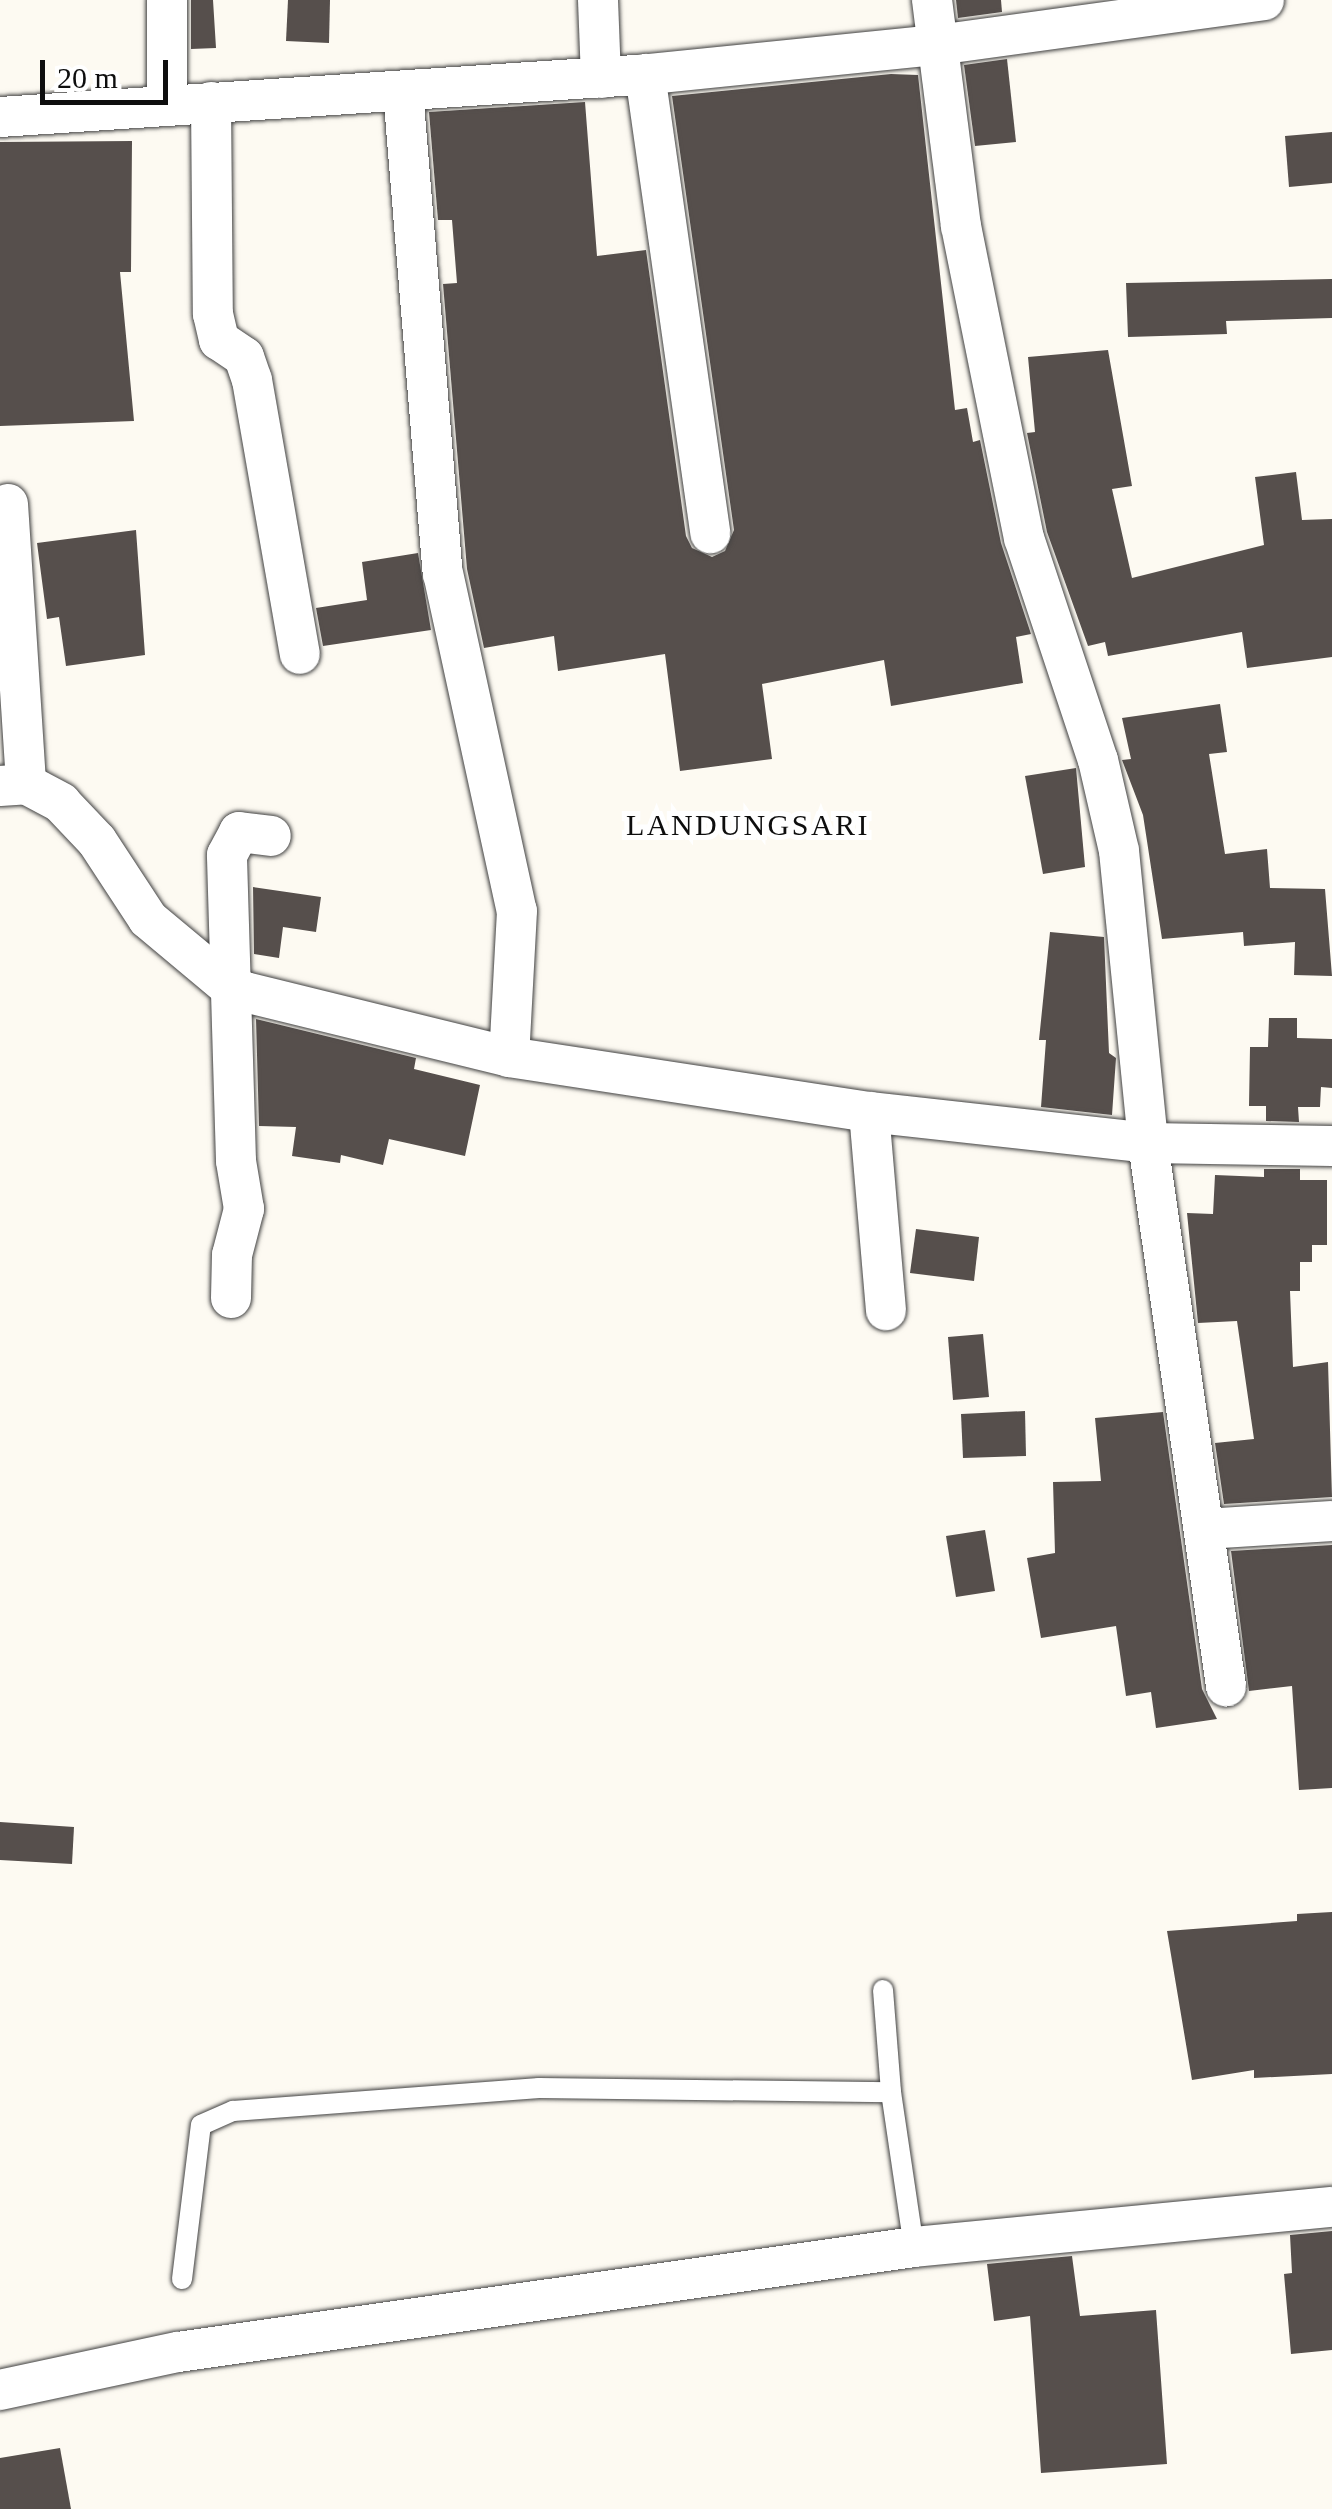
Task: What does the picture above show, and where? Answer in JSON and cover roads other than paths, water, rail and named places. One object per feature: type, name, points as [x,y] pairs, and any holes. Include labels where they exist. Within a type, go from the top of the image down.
[{"type":"street","points":[[167,0],[167,105]]},
{"type":"street","points":[[598,0],[601,78]]},
{"type":"street","points":[[932,0],[961,226],[1024,538],[1089,729],[1118,851],[1148,1143],[1226,1686]]},
{"type":"street","points":[[0,116],[645,74],[937,45],[1259,0]]},
{"type":"street","points":[[645,74],[710,533]]},
{"type":"street","points":[[403,91],[443,573],[517,911],[509,1057]]},
{"type":"street","points":[[211,102],[213,314],[219,340],[248,363],[300,654]]},
{"type":"street","points":[[8,504],[13,785],[61,803],[97,841],[148,919],[228,986],[509,1057],[869,1112],[1148,1143],[1332,1146]]},
{"type":"street","points":[[231,1298],[232,1255],[244,1209],[228,986],[227,855],[240,832],[271,836]]},
{"type":"street","points":[[869,1112],[886,1310]]},
{"type":"street","points":[[1205,1529],[1332,1520]]},
{"type":"street","points":[[0,2390],[178,2352],[914,2248],[1332,2207]]},
{"type":"lane","points":[[882,1990],[891,2092],[914,2248]]},
{"type":"lane","points":[[182,2279],[201,2124],[233,2111],[539,2088],[891,2092]]},
{"type":"district","name":"LANDUNGSARI","points":[[748,825]]}]
